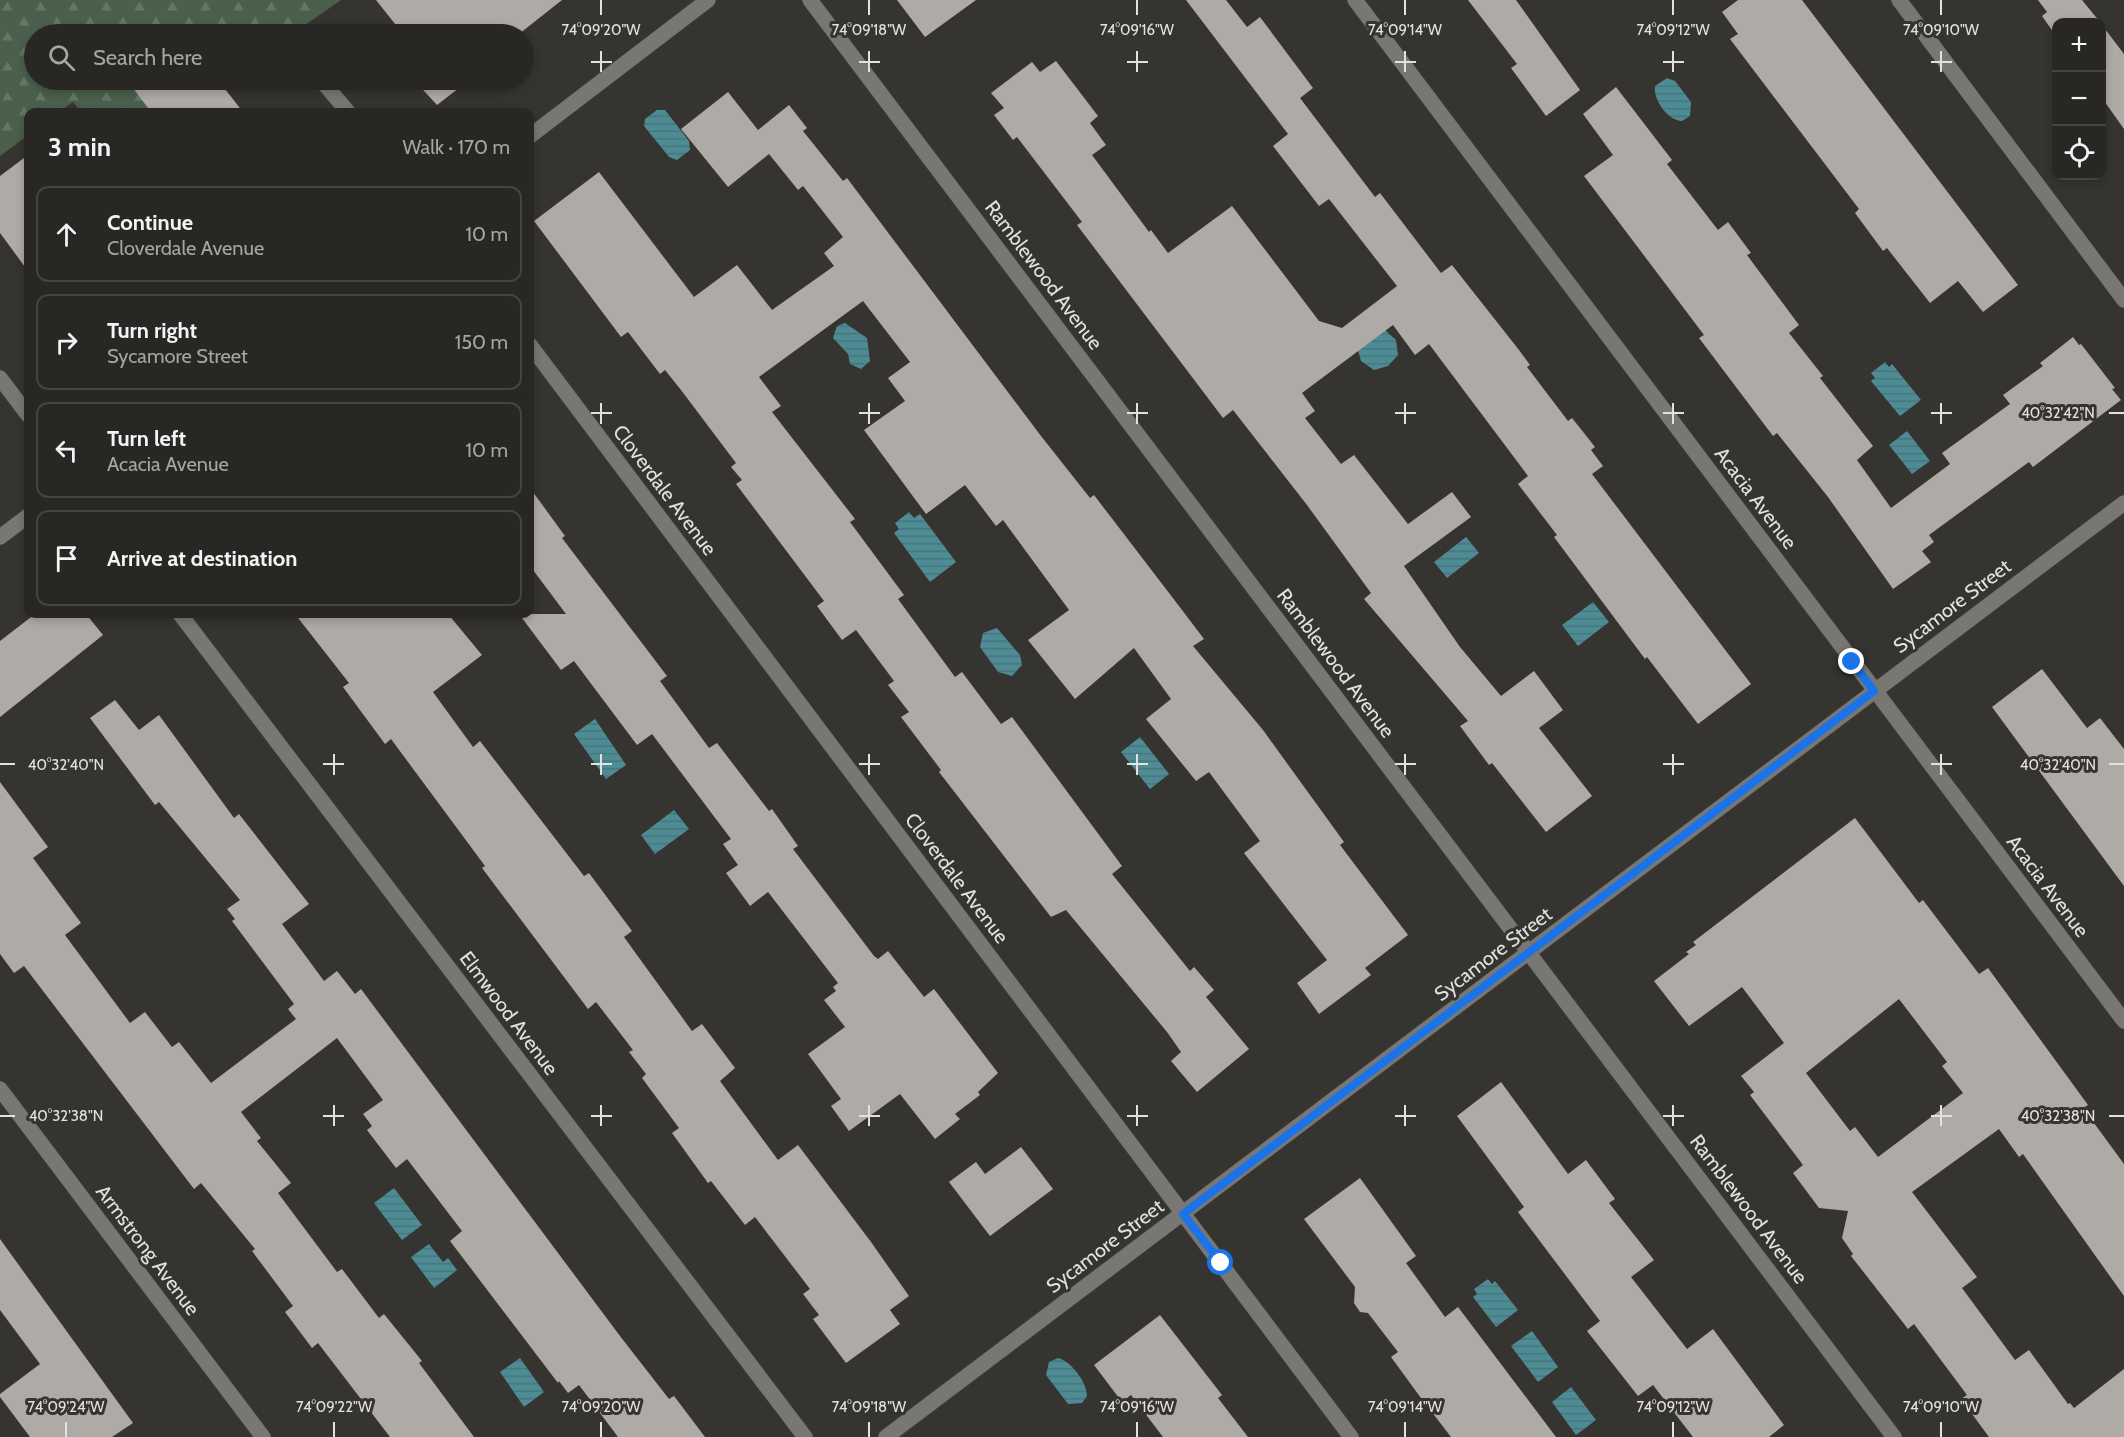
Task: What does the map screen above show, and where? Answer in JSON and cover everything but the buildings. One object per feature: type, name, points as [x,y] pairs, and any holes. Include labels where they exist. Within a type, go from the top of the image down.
[{"type":"street","points":[[534,133],[708,0]]},
{"type":"street","name":"Ramblewood Avenue","points":[[810,0],[1894,1437]]},
{"type":"street","name":"Acacia Avenue","points":[[1355,0],[2124,1021]]},
{"type":"street","points":[[1899,0],[2124,300]]},
{"type":"street","points":[[329,90],[345,108]]},
{"type":"street","name":"Cloverdale Avenue","points":[[534,350],[1351,1437]]},
{"type":"street","points":[[0,378],[24,410]]},
{"type":"street","name":"Sycamore Street","points":[[886,1437],[2124,502]]},
{"type":"street","points":[[0,537],[24,519]]},
{"type":"street","name":"Elmwood Avenue","points":[[183,618],[805,1437]]},
{"type":"street","name":"Armstrong Avenue","points":[[0,1089],[263,1437]]},
{"type":"green space","points":[[0,0],[341,0],[306,24],[24,24],[24,90],[212,90],[186,108],[78,108],[73,102],[65,108],[24,108],[24,138],[0,156]]},
{"type":"water","points":[[1667,78],[1675,81],[1691,102],[1690,116],[1682,121],[1667,114],[1656,97],[1655,86]]},
{"type":"water","points":[[657,110],[665,110],[689,141],[690,150],[677,160],[669,157],[644,126],[645,119]]},
{"type":"water","points":[[845,323],[867,338],[870,361],[861,369],[850,364],[848,354],[833,338],[837,326]]},
{"type":"water","points":[[1385,330],[1396,340],[1398,355],[1388,366],[1374,370],[1361,361],[1357,347]]},
{"type":"water","points":[[1885,362],[1889,367],[1892,364],[1921,400],[1900,416],[1871,381],[1875,378],[1871,373]]},
{"type":"water","points":[[1907,431],[1930,461],[1912,474],[1889,445]]},
{"type":"water","points":[[909,512],[914,518],[920,514],[956,562],[930,582],[894,533],[899,529],[895,523]]},
{"type":"water","points":[[1466,537],[1479,553],[1447,578],[1434,562]]},
{"type":"water","points":[[1593,602],[1609,622],[1578,646],[1562,625]]},
{"type":"water","points":[[997,628],[1020,655],[1022,665],[1012,676],[998,672],[980,647],[983,633]]},
{"type":"water","points":[[595,719],[626,765],[606,779],[574,734]]},
{"type":"water","points":[[1140,737],[1169,774],[1150,789],[1121,752]]},
{"type":"water","points":[[674,810],[689,829],[655,854],[641,835]]},
{"type":"water","points":[[394,1188],[422,1225],[402,1240],[374,1203]]},
{"type":"water","points":[[429,1244],[443,1262],[448,1258],[457,1270],[434,1288],[411,1257]]},
{"type":"water","points":[[1488,1279],[1492,1284],[1495,1281],[1518,1310],[1496,1327],[1473,1297],[1477,1294],[1474,1289]]},
{"type":"water","points":[[1532,1331],[1558,1367],[1538,1382],[1511,1346]]},
{"type":"water","points":[[520,1358],[544,1392],[524,1407],[500,1372]]},
{"type":"water","points":[[1058,1358],[1068,1363],[1081,1379],[1087,1396],[1082,1403],[1068,1404],[1046,1375],[1049,1362]]},
{"type":"water","points":[[1571,1387],[1596,1420],[1576,1435],[1552,1402]]},
{"type":"route","points":[[1221,1263],[1183,1214],[1874,691],[1852,662]]}]
